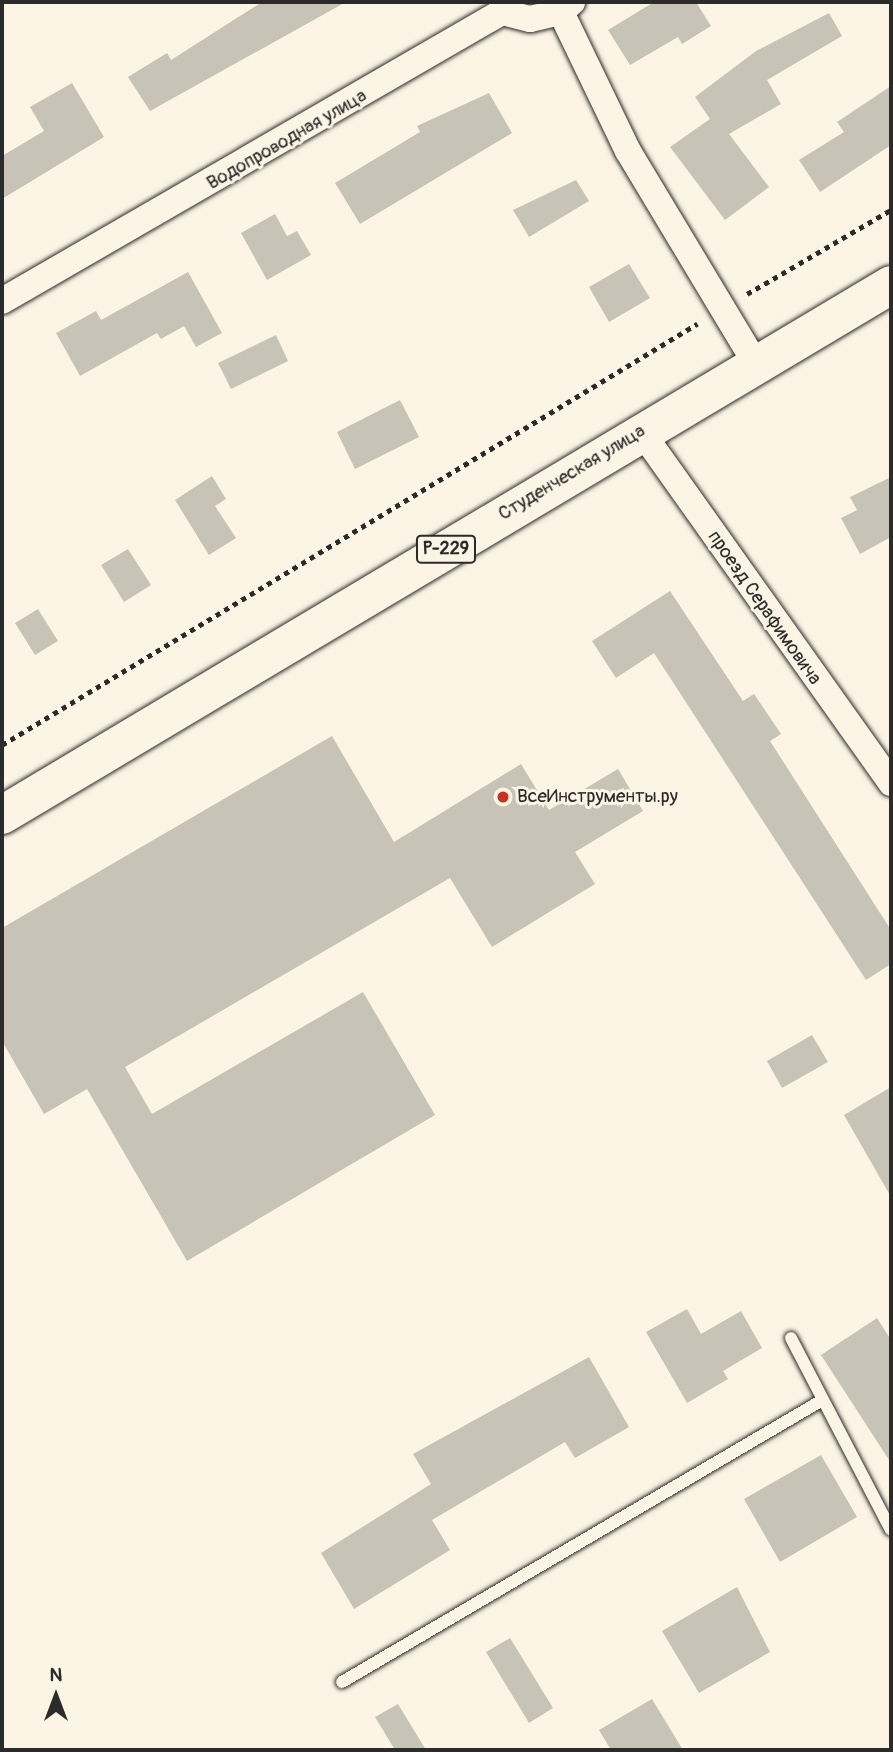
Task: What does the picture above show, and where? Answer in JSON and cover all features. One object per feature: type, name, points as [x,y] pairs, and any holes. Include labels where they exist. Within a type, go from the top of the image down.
[{"type":"main road","name":"Студенческая улица","points":[[2,815],[641,431],[891,285]]},
{"type":"street","name":"Водопроводная улица","points":[[2,301],[500,5],[530,19],[566,7]]},
{"type":"street","points":[[566,7],[628,151],[756,364]]},
{"type":"street","name":"проезд Серафимовича","points":[[641,431],[891,783]]},
{"type":"lane","points":[[791,1338],[820,1402],[891,1530]]},
{"type":"lane","points":[[342,1682],[820,1402]]},
{"type":"path","points":[[2,746],[722,308],[891,211]]},
{"type":"building","points":[[262,2],[346,2],[150,111],[128,77],[167,53],[171,60]]},
{"type":"building","points":[[654,2],[696,2],[711,26],[682,44],[678,37],[630,65],[608,30]]},
{"type":"building","points":[[829,13],[842,36],[767,80],[781,104],[729,134],[769,187],[725,220],[670,147],[710,119],[695,97],[756,51]]},
{"type":"building","points":[[72,83],[104,137],[2,199],[2,156],[44,131],[30,107]]},
{"type":"building","points":[[891,86],[891,145],[820,192],[799,160],[844,132],[837,122]]},
{"type":"building","points":[[489,93],[512,133],[360,224],[335,183],[420,132],[417,126]]},
{"type":"building","points":[[576,180],[589,201],[529,237],[513,210]]},
{"type":"building","points":[[275,214],[287,236],[297,231],[311,255],[267,280],[241,233]]},
{"type":"building","points":[[629,264],[650,298],[609,322],[589,287]]},
{"type":"building","points":[[188,272],[222,333],[196,347],[184,326],[161,339],[157,333],[80,376],[56,333],[96,311],[101,320]]},
{"type":"building","points":[[276,335],[288,361],[231,389],[218,363]]},
{"type":"building","points":[[400,400],[419,437],[355,469],[337,432]]},
{"type":"building","points":[[212,476],[226,499],[215,506],[236,538],[209,555],[175,500]]},
{"type":"building","points":[[891,477],[891,537],[860,554],[841,518],[857,510],[850,497]]},
{"type":"building","points":[[128,549],[151,585],[124,602],[101,565]]},
{"type":"building","points":[[670,591],[743,701],[754,694],[781,734],[770,741],[891,930],[891,964],[866,980],[654,653],[616,678],[592,641]]},
{"type":"building","points":[[38,609],[58,641],[35,655],[15,623]]},
{"type":"building","points":[[332,736],[394,842],[521,764],[549,810],[618,769],[643,811],[575,852],[595,884],[492,947],[450,878],[125,1067],[152,1114],[363,992],[435,1115],[187,1261],[87,1089],[44,1114],[2,1041],[2,928]]},
{"type":"building","points":[[812,1035],[828,1062],[782,1088],[767,1061]]},
{"type":"building","points":[[891,1087],[891,1197],[844,1115]]},
{"type":"building","points":[[687,1309],[701,1334],[741,1311],[762,1348],[723,1371],[728,1379],[687,1403],[646,1332]]},
{"type":"building","points":[[877,1318],[891,1340],[891,1463],[821,1355]]},
{"type":"building","points":[[589,1357],[629,1427],[575,1458],[565,1442],[432,1520],[450,1550],[354,1609],[321,1553],[431,1484],[413,1454]]},
{"type":"building","points":[[821,1455],[857,1517],[780,1562],[744,1499]]},
{"type":"building","points":[[737,1587],[770,1652],[699,1693],[662,1631]]},
{"type":"building","points":[[510,1638],[553,1708],[529,1723],[486,1652]]},
{"type":"building","points":[[652,1699],[683,1750],[611,1750],[599,1730]]},
{"type":"building","points":[[398,1704],[426,1750],[395,1750],[375,1717]]},
{"type":"place","name":"ВсеИнструменты.ру","points":[[503,797]]}]
